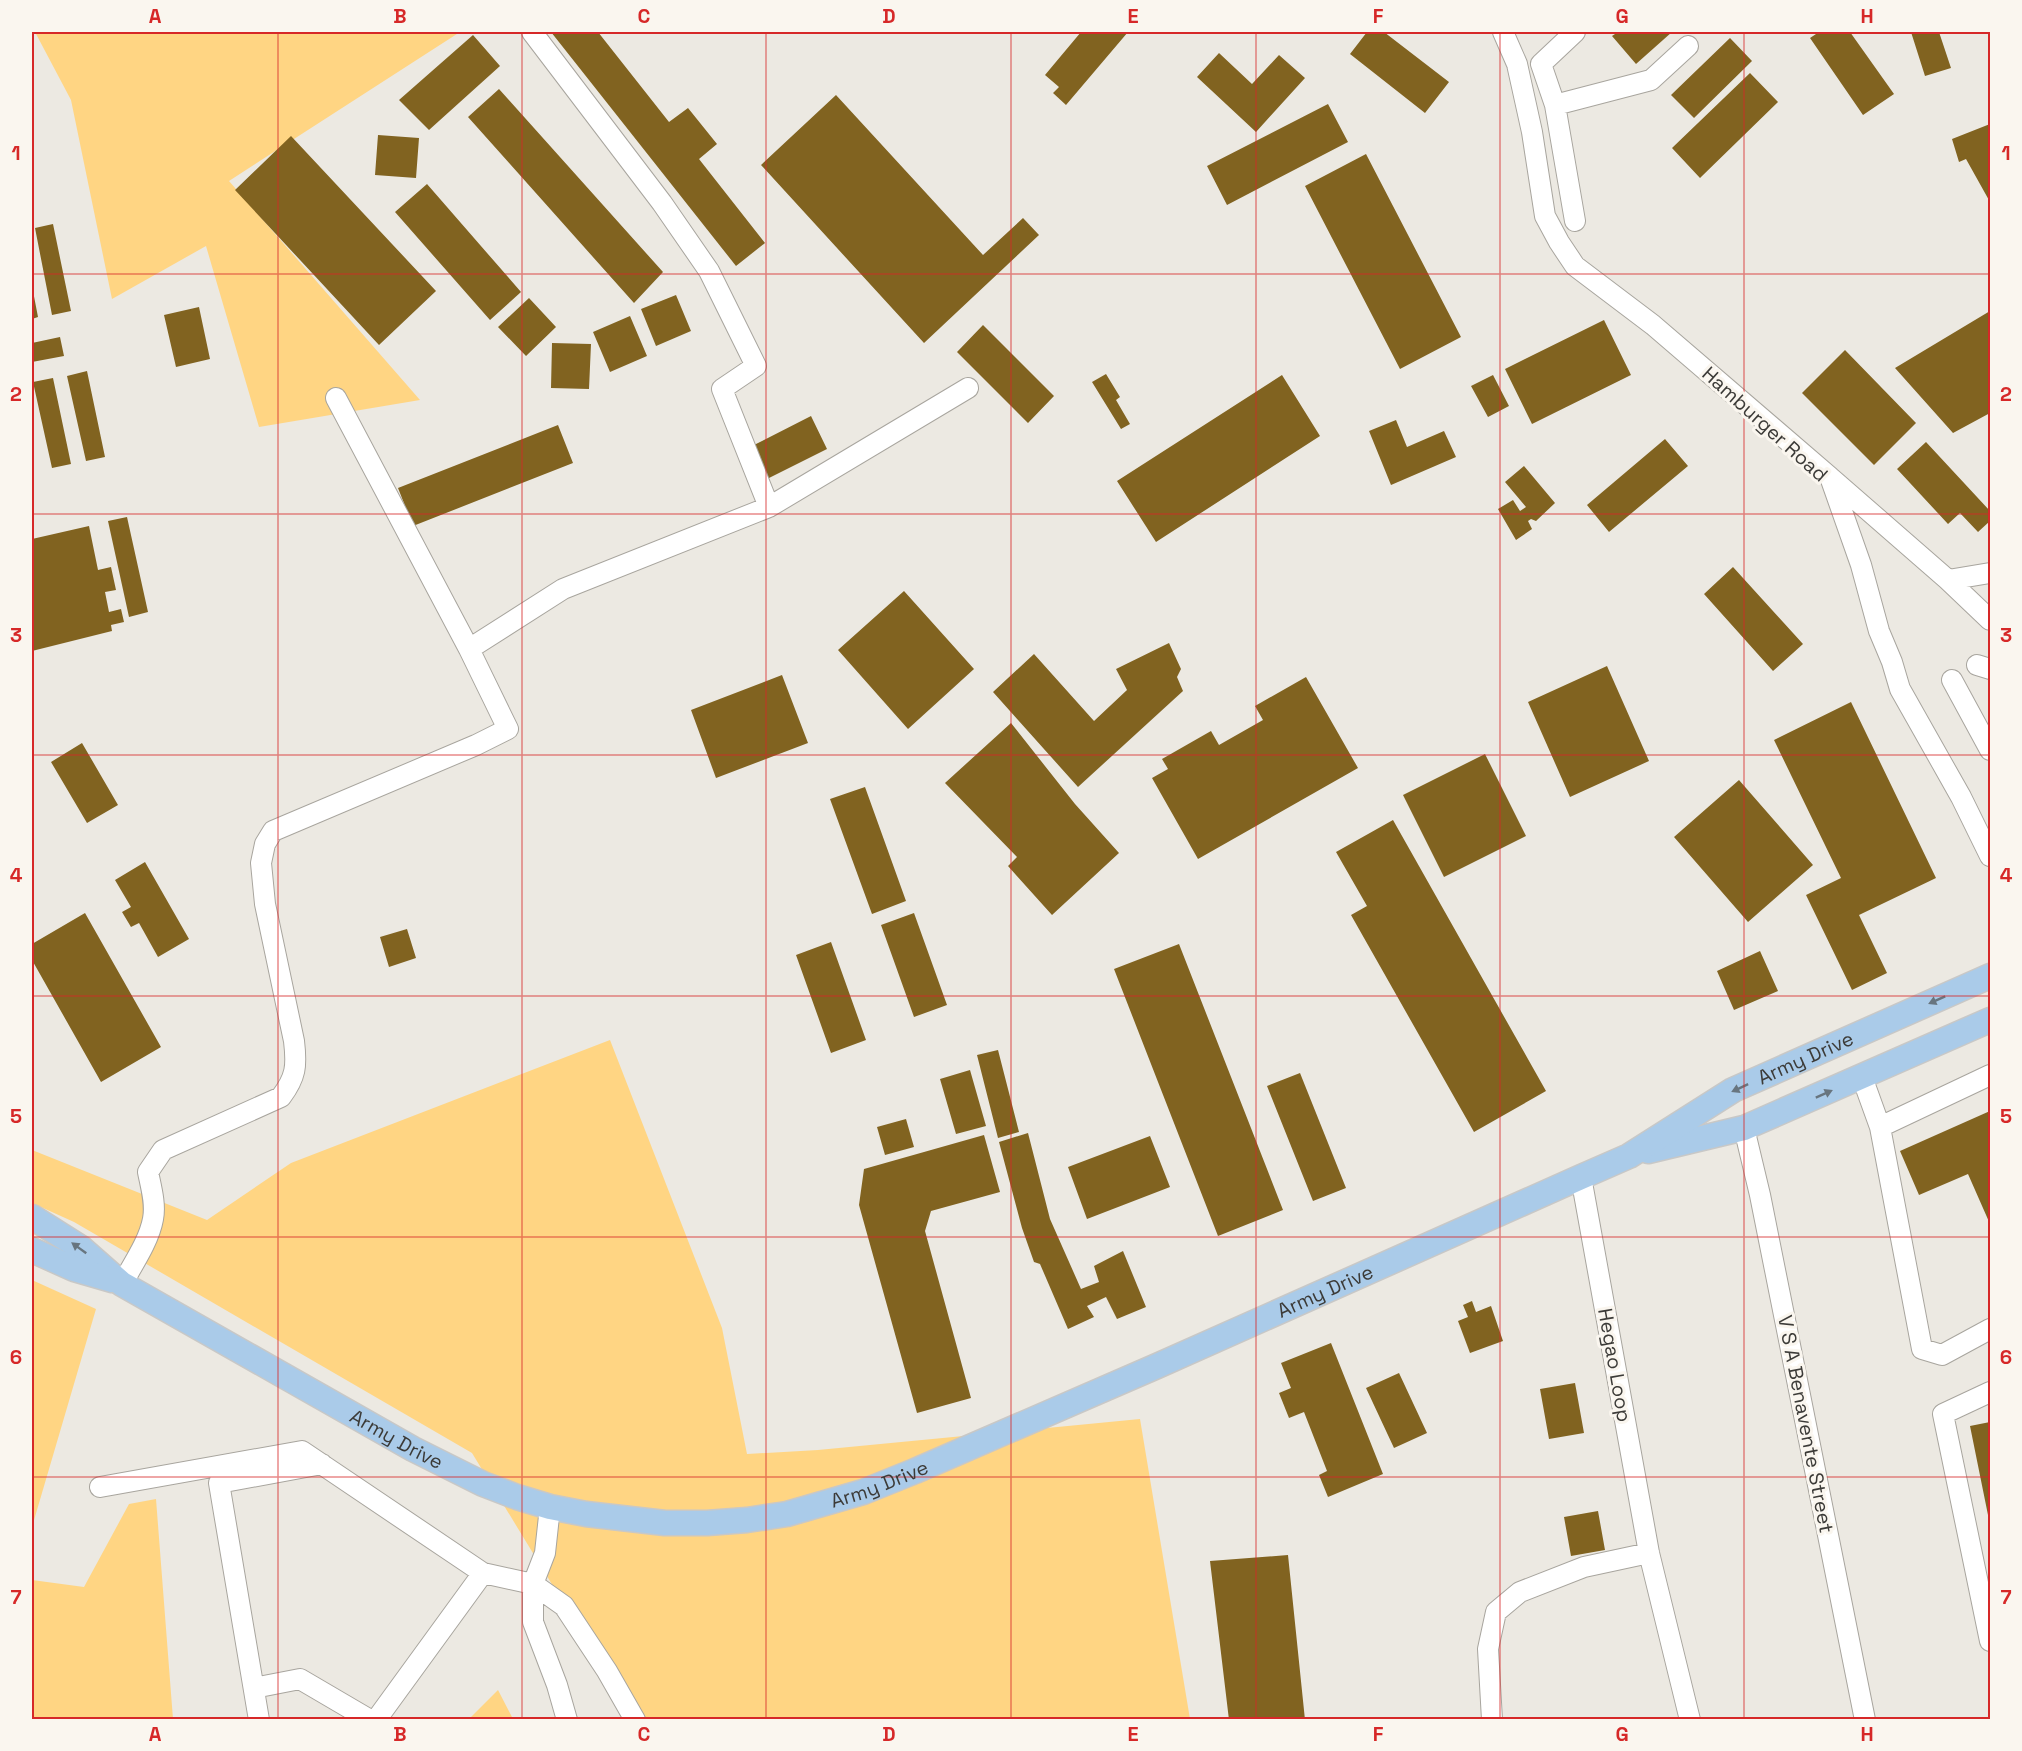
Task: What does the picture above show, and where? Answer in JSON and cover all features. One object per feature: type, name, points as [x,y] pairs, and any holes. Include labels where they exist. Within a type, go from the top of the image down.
[{"type":"main road","name":"Army Drive","points":[[34,1217],[81,1248],[123,1284],[447,1467],[483,1484],[550,1507],[625,1520],[707,1523],[747,1520],[788,1514],[854,1495],[915,1471],[1157,1366],[1629,1156],[1733,1090],[1990,976]]},
{"type":"main road","name":"Army Drive","points":[[1629,1156],[1744,1128],[1990,1020]]},
{"type":"main road","name":"Army Drive","points":[[32,1250],[74,1269],[123,1284]]},
{"type":"street","points":[[532,32],[662,203],[709,271],[756,366],[722,389],[769,507]]},
{"type":"street","name":"Hamburger Road","points":[[1503,32],[1518,70],[1532,132],[1545,216],[1575,266],[1653,325],[1830,477],[1861,565],[1879,631],[1900,689],[1961,797],[1990,856]]},
{"type":"street","points":[[1518,70],[1541,64],[1575,32]]},
{"type":"street","points":[[1555,105],[1651,80],[1688,46]]},
{"type":"street","points":[[1541,64],[1555,105],[1575,221]]},
{"type":"street","points":[[469,649],[563,589],[769,507],[968,388]]},
{"type":"street","points":[[123,1284],[153,1219],[153,1198],[148,1172],[163,1150],[281,1097],[292,1083],[296,1063],[294,1041],[265,904],[261,863],[265,843],[273,831],[476,745],[508,729],[469,649],[336,398]]},
{"type":"street","points":[[1830,477],[1948,580],[1990,620]]},
{"type":"street","points":[[1948,580],[1990,573]]},
{"type":"street","points":[[1952,680],[1990,750]]},
{"type":"street","points":[[1880,1127],[1990,1076]]},
{"type":"street","points":[[1862,1077],[1880,1127],[1922,1348],[1942,1355],[1990,1329]]},
{"type":"street","name":"V S A Benavente Street","points":[[1744,1128],[1761,1195],[1865,1719]]},
{"type":"street","name":"Hegao Loop","points":[[1581,1177],[1650,1553],[1690,1719]]},
{"type":"street","points":[[1990,1392],[1944,1414],[1990,1641]]},
{"type":"street","points":[[100,1487],[302,1451],[483,1573],[533,1584],[564,1606],[607,1671],[635,1719]]},
{"type":"street","points":[[259,1719],[219,1483],[322,1464]]},
{"type":"street","points":[[550,1507],[545,1553],[533,1584],[533,1622],[557,1685],[567,1719]]},
{"type":"street","points":[[1492,1719],[1488,1649],[1496,1612],[1520,1592],[1584,1567],[1650,1553]]},
{"type":"street","points":[[376,1719],[483,1573]]},
{"type":"street","points":[[254,1688],[300,1679],[370,1719]]},
{"type":"shaded area","points":[[35,32],[460,32],[229,181],[420,400],[259,427],[206,246],[112,299],[71,100]]},
{"type":"shaded area","points":[[610,1040],[722,1328],[747,1454],[818,1450],[1140,1419],[1190,1719],[634,1719],[472,1453],[74,1222],[32,1203],[32,1150],[207,1220],[291,1163]]},
{"type":"shaded area","points":[[32,1280],[96,1309],[32,1527]]},
{"type":"shaded area","points":[[156,1499],[173,1719],[32,1719],[32,1580],[84,1587],[129,1504]]},
{"type":"shaded area","points":[[498,1690],[513,1719],[469,1719]]},
{"type":"building","points":[[551,32],[598,32],[669,122],[688,108],[717,144],[699,159],[765,243],[736,266]]},
{"type":"building","points":[[1081,32],[1128,32],[1066,105],[1053,93],[1059,87],[1045,75]]},
{"type":"building","points":[[1367,32],[1384,32],[1449,82],[1425,113],[1350,54]]},
{"type":"building","points":[[1618,32],[1672,32],[1636,64],[1612,36]]},
{"type":"building","points":[[1819,32],[1850,32],[1894,94],[1863,115],[1810,38]]},
{"type":"building","points":[[1911,32],[1939,32],[1951,68],[1925,76]]},
{"type":"building","points":[[473,35],[500,66],[429,130],[399,100]]},
{"type":"building","points":[[1730,38],[1752,61],[1694,118],[1671,95]]},
{"type":"building","points":[[1219,53],[1252,84],[1279,55],[1305,78],[1256,132],[1197,77]]},
{"type":"building","points":[[1750,73],[1778,102],[1700,178],[1672,148]]},
{"type":"building","points":[[499,89],[663,272],[634,303],[468,117]]},
{"type":"building","points":[[836,95],[983,255],[1023,218],[1039,235],[924,343],[761,165]]},
{"type":"building","points":[[1328,104],[1348,142],[1227,205],[1207,166]]},
{"type":"building","points":[[1990,124],[1990,202],[1966,159],[1959,162],[1952,139]]},
{"type":"building","points":[[378,135],[419,138],[416,178],[375,175]]},
{"type":"building","points":[[291,136],[436,291],[379,345],[235,190]]},
{"type":"building","points":[[1366,154],[1461,337],[1400,369],[1305,186]]},
{"type":"building","points":[[427,184],[521,292],[490,320],[395,212]]},
{"type":"building","points":[[53,224],[71,311],[52,315],[35,228]]},
{"type":"building","points":[[32,286],[38,317],[32,319]]},
{"type":"building","points":[[676,295],[691,331],[656,346],[641,309]]},
{"type":"building","points":[[529,298],[556,327],[526,356],[498,327]]},
{"type":"building","points":[[199,307],[210,359],[176,367],[164,315]]},
{"type":"building","points":[[1990,311],[1990,413],[1953,433],[1895,368]]},
{"type":"building","points":[[630,316],[647,356],[610,372],[593,332]]},
{"type":"building","points":[[1604,320],[1631,375],[1532,424],[1505,369]]},
{"type":"building","points":[[983,325],[1054,396],[1028,423],[957,352]]},
{"type":"building","points":[[60,337],[64,356],[32,362],[32,343]]},
{"type":"building","points":[[552,343],[591,344],[589,389],[551,388]]},
{"type":"building","points":[[1845,350],[1916,423],[1874,465],[1802,393]]},
{"type":"building","points":[[87,371],[105,457],[86,461],[67,376]]},
{"type":"building","points":[[1106,374],[1120,397],[1116,400],[1130,424],[1121,429],[1092,382]]},
{"type":"building","points":[[1282,375],[1320,436],[1156,542],[1117,481]]},
{"type":"building","points":[[1493,375],[1509,406],[1488,417],[1471,386]]},
{"type":"building","points":[[53,378],[71,464],[52,468],[33,382]]},
{"type":"building","points":[[811,416],[827,449],[767,479],[750,447]]},
{"type":"building","points":[[1396,420],[1407,447],[1444,431],[1456,457],[1391,485],[1369,431]]},
{"type":"building","points":[[558,425],[573,463],[413,526],[398,488]]},
{"type":"building","points":[[1665,439],[1688,466],[1609,532],[1587,505]]},
{"type":"building","points":[[1926,442],[1990,511],[1990,521],[1978,532],[1960,513],[1948,524],[1897,469]]},
{"type":"building","points":[[1524,466],[1555,503],[1536,521],[1531,519],[1528,521],[1532,529],[1516,540],[1498,509],[1513,500],[1520,511],[1526,507],[1505,482]]},
{"type":"building","points":[[127,517],[148,612],[129,617],[108,521]]},
{"type":"building","points":[[89,526],[98,570],[111,567],[116,590],[105,592],[109,612],[121,609],[124,622],[111,625],[112,631],[32,651],[32,539]]},
{"type":"building","points":[[1733,567],[1803,644],[1773,671],[1704,594]]},
{"type":"building","points":[[904,591],[974,669],[908,729],[838,650]]},
{"type":"building","points":[[1169,643],[1181,669],[1177,677],[1183,691],[1078,787],[993,692],[1034,654],[1094,721],[1127,690],[1116,669]]},
{"type":"building","points":[[1607,666],[1649,761],[1570,797],[1528,702]]},
{"type":"building","points":[[782,675],[808,743],[716,778],[691,710]]},
{"type":"building","points":[[1306,677],[1358,768],[1198,859],[1152,778],[1168,769],[1162,759],[1211,731],[1219,745],[1263,720],[1255,706]]},
{"type":"building","points":[[1851,702],[1936,878],[1859,915],[1887,973],[1852,990],[1806,895],[1841,878],[1774,740]]},
{"type":"building","points":[[1011,723],[1075,804],[1119,853],[1052,915],[1008,866],[1017,857],[945,783]]},
{"type":"building","points":[[82,743],[118,805],[87,823],[51,762]]},
{"type":"building","points":[[1485,754],[1526,836],[1444,877],[1403,795]]},
{"type":"building","points":[[1739,780],[1813,865],[1748,922],[1674,837]]},
{"type":"building","points":[[865,787],[906,901],[872,914],[830,799]]},
{"type":"building","points":[[1393,820],[1546,1091],[1474,1132],[1351,915],[1367,906],[1336,852]]},
{"type":"building","points":[[145,862],[189,939],[158,957],[139,923],[131,927],[122,912],[131,907],[115,880]]},
{"type":"building","points":[[85,913],[161,1047],[101,1082],[32,960],[32,944]]},
{"type":"building","points":[[914,913],[947,1005],[914,1017],[881,925]]},
{"type":"building","points":[[407,929],[416,958],[389,967],[380,937]]},
{"type":"building","points":[[831,942],[866,1040],[831,1053],[796,955]]},
{"type":"building","points":[[1179,944],[1283,1210],[1218,1236],[1114,969]]},
{"type":"building","points":[[1760,951],[1778,991],[1734,1010],[1717,971]]},
{"type":"building","points":[[998,1050],[1019,1132],[998,1138],[977,1055]]},
{"type":"building","points":[[970,1070],[986,1126],[956,1134],[940,1079]]},
{"type":"building","points":[[1300,1073],[1346,1188],[1313,1201],[1267,1086]]},
{"type":"building","points":[[1990,1111],[1990,1224],[1968,1174],[1919,1195],[1900,1151]]},
{"type":"building","points":[[906,1119],[914,1147],[885,1155],[877,1127]]},
{"type":"building","points":[[1028,1133],[1050,1219],[1081,1289],[1099,1282],[1094,1266],[1123,1251],[1146,1307],[1117,1319],[1106,1297],[1087,1306],[1094,1317],[1068,1329],[1040,1264],[1034,1262],[1022,1228],[999,1142]]},
{"type":"building","points":[[984,1135],[1000,1192],[931,1211],[925,1231],[971,1398],[917,1413],[859,1205],[864,1169]]},
{"type":"building","points":[[1150,1136],[1170,1187],[1087,1219],[1068,1167]]},
{"type":"building","points":[[1472,1301],[1476,1312],[1491,1306],[1503,1341],[1470,1353],[1458,1321],[1468,1317],[1463,1305]]},
{"type":"building","points":[[1331,1343],[1383,1474],[1328,1497],[1319,1475],[1327,1471],[1304,1412],[1289,1418],[1279,1393],[1291,1388],[1281,1363]]},
{"type":"building","points":[[1399,1373],[1427,1433],[1394,1448],[1366,1388]]},
{"type":"building","points":[[1575,1383],[1584,1433],[1549,1439],[1540,1389]]},
{"type":"building","points":[[1990,1422],[1990,1520],[1989,1520],[1970,1426]]},
{"type":"building","points":[[1598,1511],[1605,1550],[1571,1556],[1564,1517]]},
{"type":"building","points":[[1288,1555],[1305,1720],[1229,1720],[1210,1561]]}]
